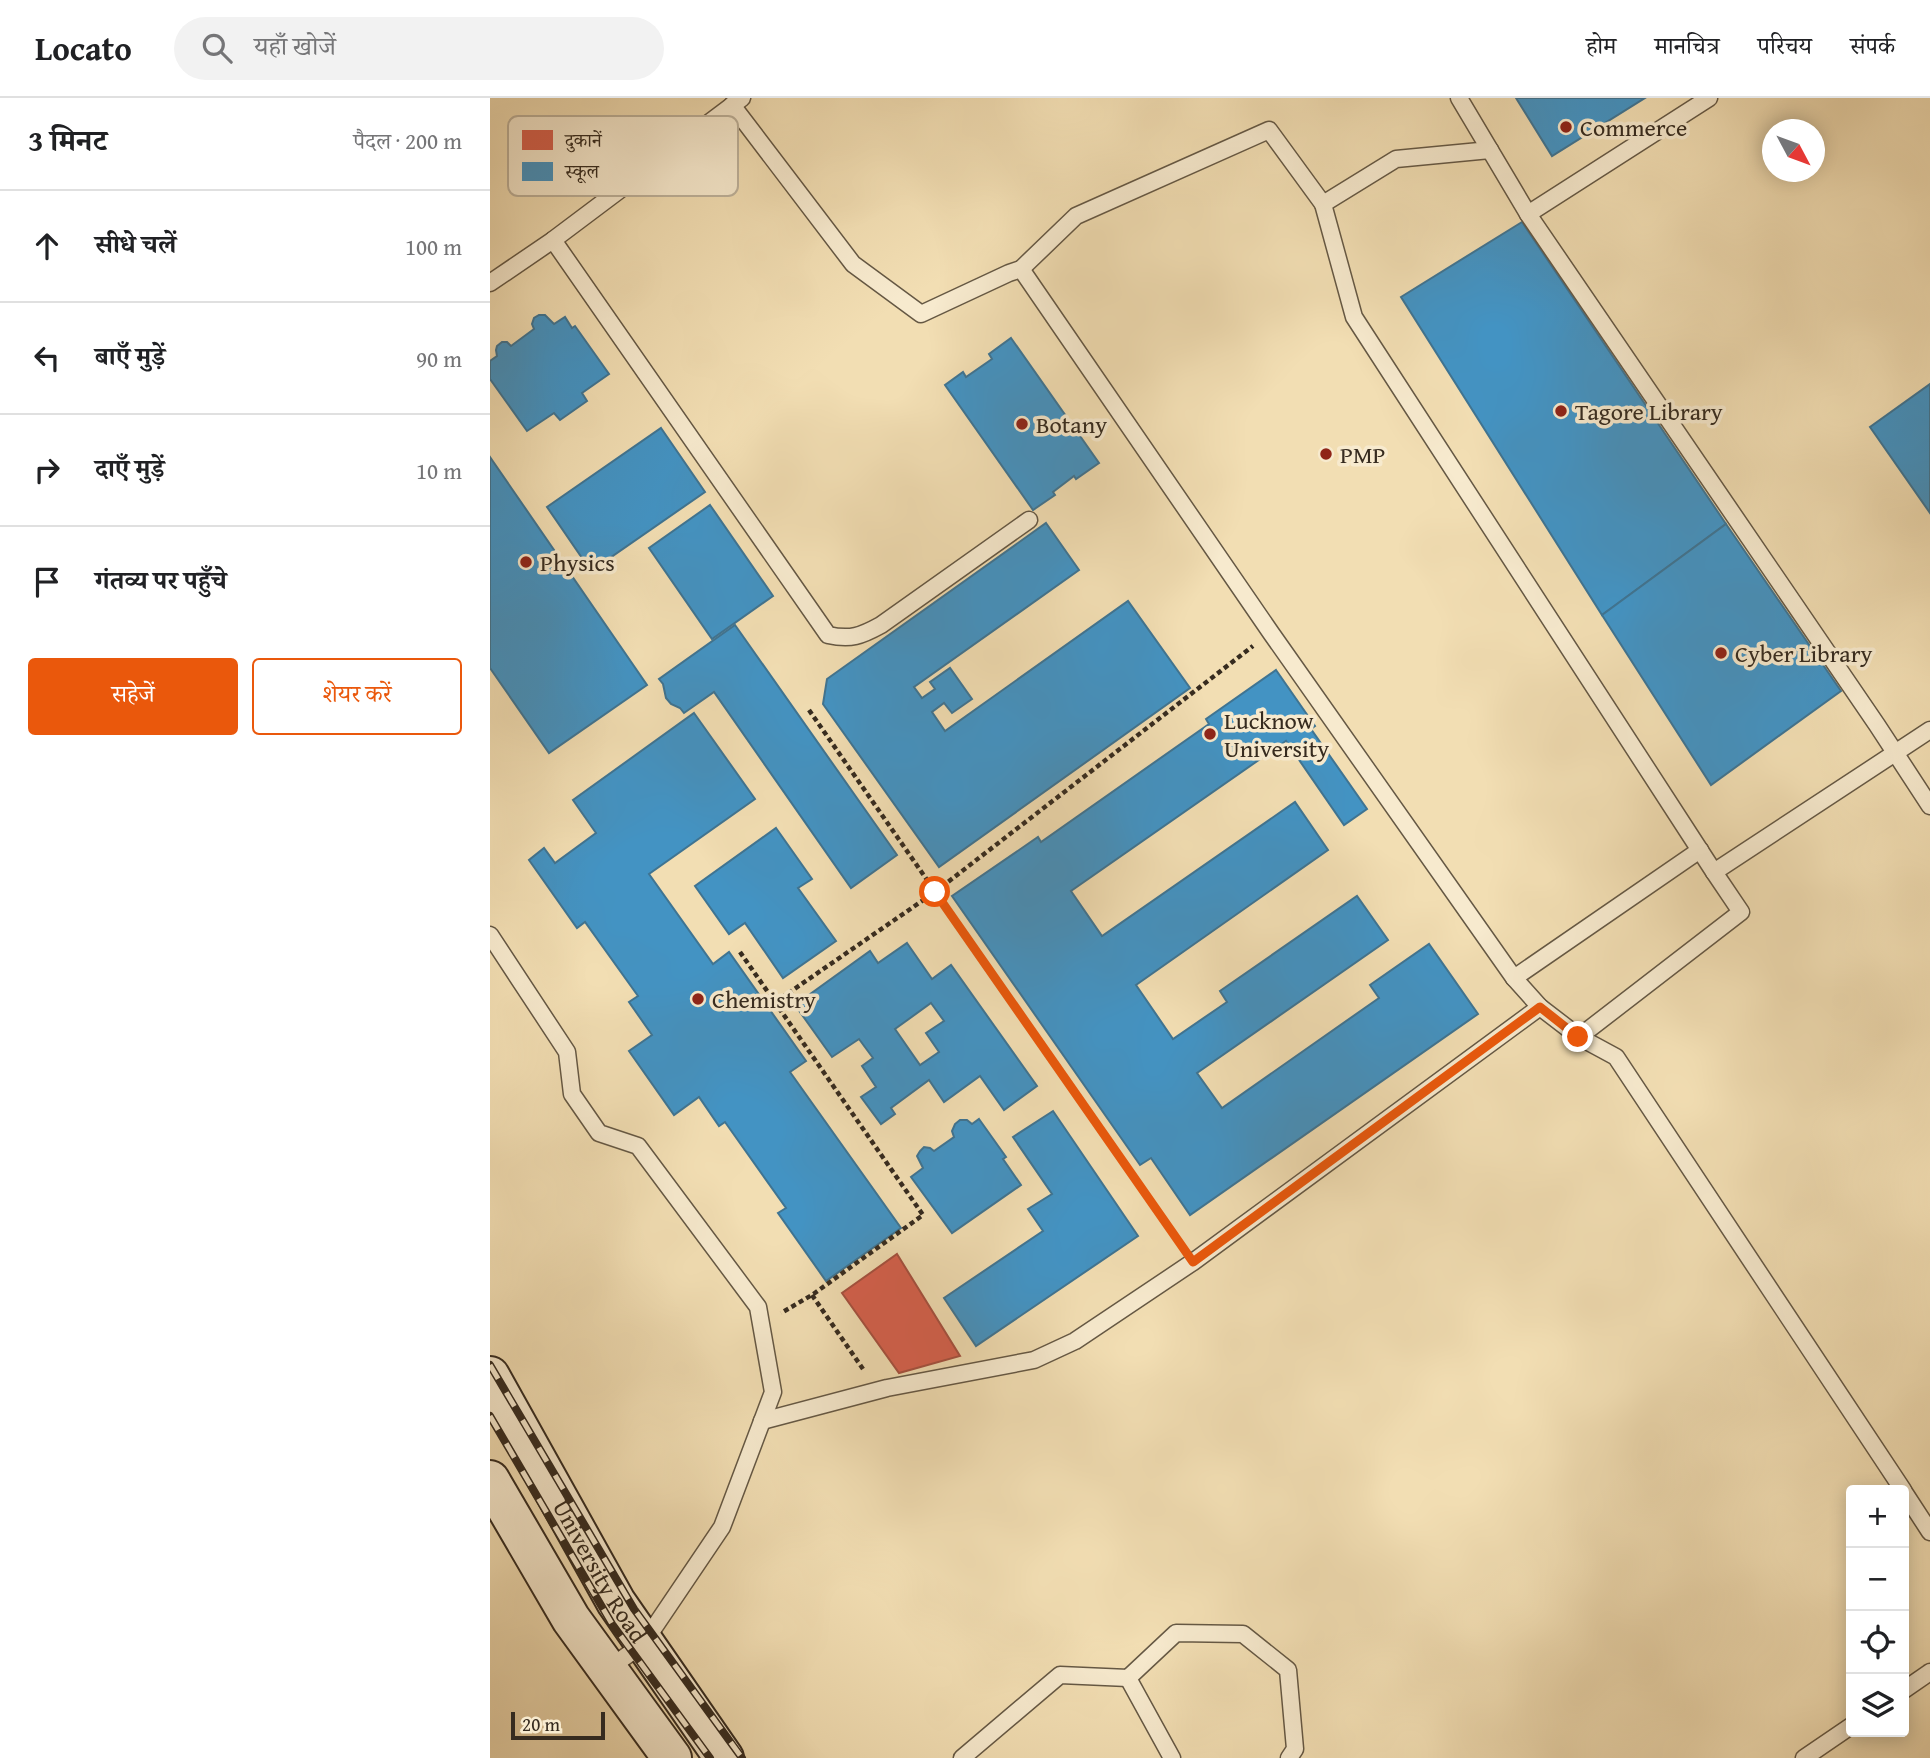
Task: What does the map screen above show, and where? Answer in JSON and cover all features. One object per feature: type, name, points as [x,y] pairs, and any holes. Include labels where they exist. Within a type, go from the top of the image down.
[{"type":"main road","name":"University Road","points":[[490,1376],[616,1602],[724,1758]]},
{"type":"main road","name":"University Road","points":[[490,1480],[571,1619],[672,1758]]},
{"type":"lane","points":[[1459,98],[1528,214],[1930,806]]},
{"type":"lane","points":[[1528,214],[1709,98]]},
{"type":"lane","points":[[718,116],[737,102],[853,264],[921,314],[1009,272],[1021,269],[1076,216],[1269,130],[1323,204],[1354,317],[1741,912],[1578,1037]]},
{"type":"lane","points":[[1323,204],[1396,159],[1490,150]]},
{"type":"lane","points":[[490,283],[612,196]]},
{"type":"lane","points":[[553,240],[828,635],[842,638],[860,636],[881,625],[1029,520]]},
{"type":"lane","points":[[1021,269],[1271,633],[1514,978],[1540,1007],[1578,1037],[1616,1056],[1899,1485]]},
{"type":"lane","points":[[1714,872],[1930,730]]},
{"type":"lane","points":[[1514,978],[1700,850]]},
{"type":"lane","points":[[490,934],[567,1052],[572,1094],[599,1133],[638,1146],[758,1307],[773,1392],[722,1527],[643,1644],[608,1669]]},
{"type":"lane","points":[[762,1421],[878,1391],[1034,1360],[1075,1341],[1193,1262],[1540,1007]]},
{"type":"lane","points":[[1909,1500],[1930,1532]]},
{"type":"lane","points":[[962,1758],[1060,1675],[1128,1678],[1176,1633],[1243,1634],[1288,1670],[1295,1749],[1289,1758]]},
{"type":"lane","points":[[1909,1687],[1930,1672]]},
{"type":"lane","points":[[1128,1678],[1172,1758]]},
{"type":"lane","points":[[1804,1758],[1846,1729]]},
{"type":"path","points":[[774,1003],[935,892],[1271,633]]},
{"type":"path","points":[[809,710],[1193,1262]]},
{"type":"path","points":[[740,952],[923,1215],[812,1295],[761,1325]]},
{"type":"path","points":[[812,1295],[878,1391]]},
{"type":"building: दुकानें","points":[[897,1254],[960,1356],[899,1373],[842,1293]]},
{"type":"building: स्कूल","name":"Commerce","points":[[1516,98],[1645,98],[1552,156]]},
{"type":"building: स्कूल","name":"Tagore Library","points":[[1522,222],[1726,524],[1602,615],[1401,297]]},
{"type":"building: स्कूल","points":[[545,315],[554,324],[565,317],[572,328],[575,326],[609,374],[582,393],[587,401],[560,420],[554,413],[527,431],[490,379],[490,361],[497,356],[497,346],[502,342],[511,346],[534,329],[534,318]]},
{"type":"building: स्कूल","name":"Botany","points":[[1011,338],[1099,463],[1076,479],[1074,476],[1053,492],[1055,495],[1033,510],[945,385],[963,372],[966,377],[992,359],[989,354]]},
{"type":"building: स्कूल","points":[[1930,384],[1930,513],[1870,427]]},
{"type":"building: स्कूल","points":[[661,428],[705,492],[591,571],[547,507]]},
{"type":"building: स्कूल","name":"Physics","points":[[490,457],[647,685],[549,753],[490,668]]},
{"type":"building: स्कूल","points":[[710,505],[773,596],[712,639],[649,548]]},
{"type":"building: स्कूल","points":[[1046,523],[1079,570],[914,687],[922,698],[935,689],[930,682],[950,668],[972,699],[952,713],[944,703],[932,712],[945,731],[1128,601],[1190,688],[939,867],[823,704],[827,679]]},
{"type":"building: स्कूल","name":"Cyber Library","points":[[1726,524],[1841,691],[1711,785],[1602,615]]},
{"type":"building: स्कूल","points":[[735,625],[897,855],[851,888],[714,692],[684,713],[666,698],[659,679]]},
{"type":"building: स्कूल","points":[[1276,670],[1315,726],[1311,729],[1367,809],[1344,825],[1286,741],[1071,891],[1102,936],[1295,802],[1328,850],[1136,985],[1173,1039],[1227,1002],[1220,991],[1357,896],[1388,940],[1197,1073],[1222,1108],[1379,998],[1370,985],[1429,944],[1478,1014],[1190,1215],[1151,1158],[1140,1165],[952,896],[1038,837],[1041,842],[1209,724],[1206,719]]},
{"type":"building: स्कूल","name":"Chemistry","points":[[694,713],[755,799],[649,874],[713,964],[729,952],[806,1061],[790,1072],[901,1228],[826,1281],[778,1213],[786,1208],[725,1122],[719,1126],[699,1097],[674,1115],[629,1051],[652,1035],[629,1002],[638,996],[585,922],[577,928],[529,860],[544,848],[555,863],[596,833],[573,800]]},
{"type":"building: स्कूल","points":[[776,828],[812,879],[798,888],[836,941],[783,978],[745,923],[729,934],[695,886]]},
{"type":"building: स्कूल","points":[[907,943],[932,979],[951,965],[1037,1086],[1004,1110],[980,1076],[944,1102],[929,1080],[891,1108],[895,1114],[881,1124],[861,1097],[876,1087],[862,1066],[873,1058],[859,1039],[832,1057],[795,1005],[870,951],[878,963]],"holes":[[[931,1003],[944,1021],[926,1033],[939,1052],[920,1065],[895,1029]]]},
{"type":"building: स्कूल","points":[[1053,1111],[1138,1236],[976,1346],[944,1298],[1043,1231],[1028,1209],[1052,1194],[1013,1137]]},
{"type":"building: स्कूल","points":[[979,1119],[1006,1157],[1003,1159],[1021,1185],[952,1233],[911,1177],[923,1168],[917,1156],[924,1147],[934,1151],[954,1137],[952,1131],[960,1120],[967,1120],[972,1124]]},
{"type":"railway","points":[[490,1365],[634,1609],[742,1758]]},
{"type":"railway","points":[[490,1416],[612,1624],[710,1758]]},
{"type":"place","name":"Commerce","points":[[1566,127]]},
{"type":"place","name":"Tagore Library","points":[[1561,411]]},
{"type":"place","name":"Botany","points":[[1022,424]]},
{"type":"place","name":"PMP","points":[[1326,454]]},
{"type":"place","name":"Physics","points":[[526,562]]},
{"type":"place","name":"Cyber Library","points":[[1721,653]]},
{"type":"place","name":"Lucknow University","points":[[1210,734]]},
{"type":"place","name":"Chemistry","points":[[698,999]]},
{"type":"route","points":[[935,892],[1193,1262],[1540,1007],[1578,1037]]}]
